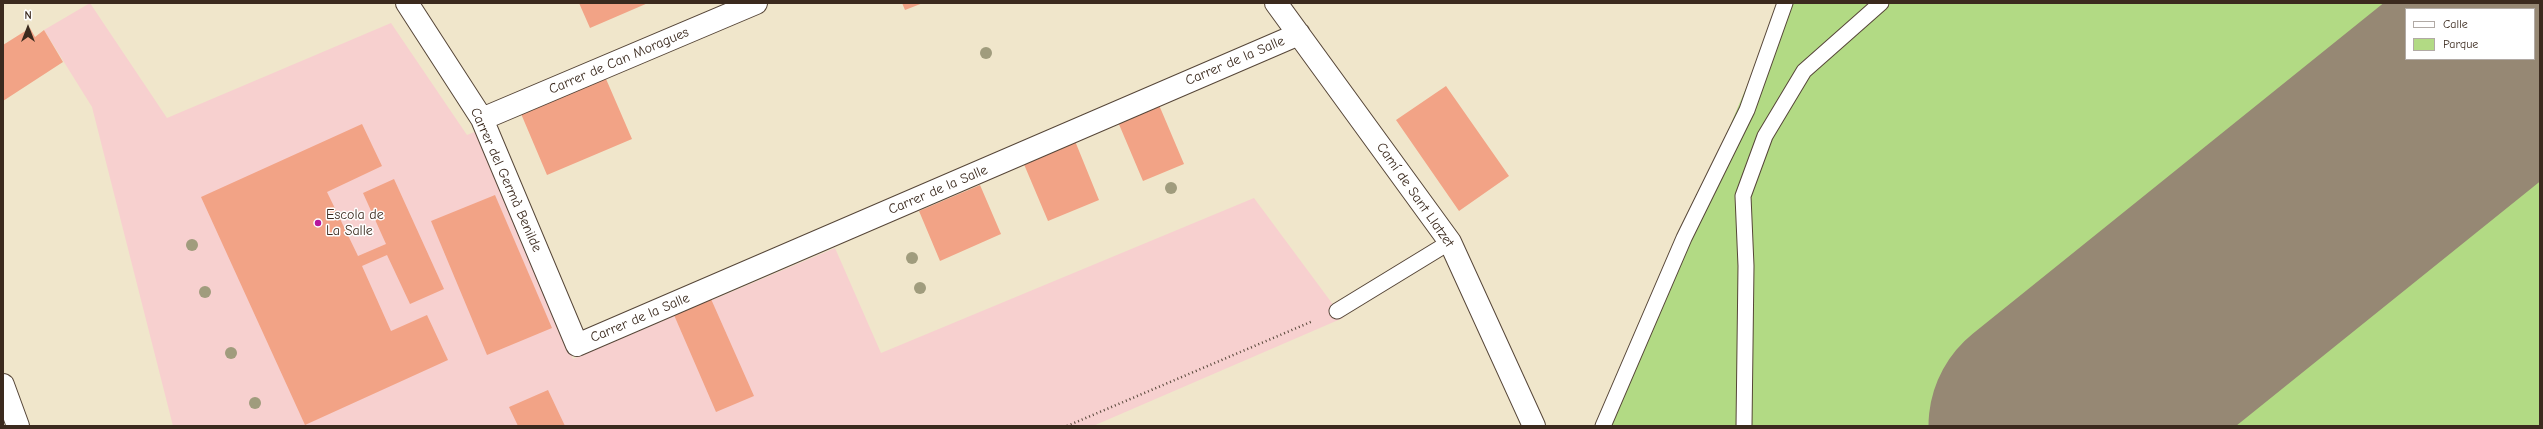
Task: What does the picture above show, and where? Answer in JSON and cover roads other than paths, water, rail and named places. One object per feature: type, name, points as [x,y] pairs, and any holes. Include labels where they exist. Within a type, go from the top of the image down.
[{"type":"street","name":"Carrer del Germà Benilde","points":[[407,3],[482,119],[577,345]]},
{"type":"street","name":"Carrer de Can Moragues","points":[[482,119],[756,3]]},
{"type":"street","name":"Camí de Sant Llatzet","points":[[1276,3],[1450,242],[1534,426]]},
{"type":"street","name":"Carrer de la Salle","points":[[577,345],[1299,34]]},
{"type":"street","points":[[3,385],[18,426]]},
{"type":"lane","points":[[1603,426],[1684,238],[1747,110],[1785,3]]},
{"type":"lane","points":[[1744,426],[1746,266],[1743,196],[1765,136],[1804,71],[1881,3]]},
{"type":"lane","points":[[1337,311],[1450,242]]},
{"type":"place","name":"Escola de La Salle","points":[[318,223]]}]
